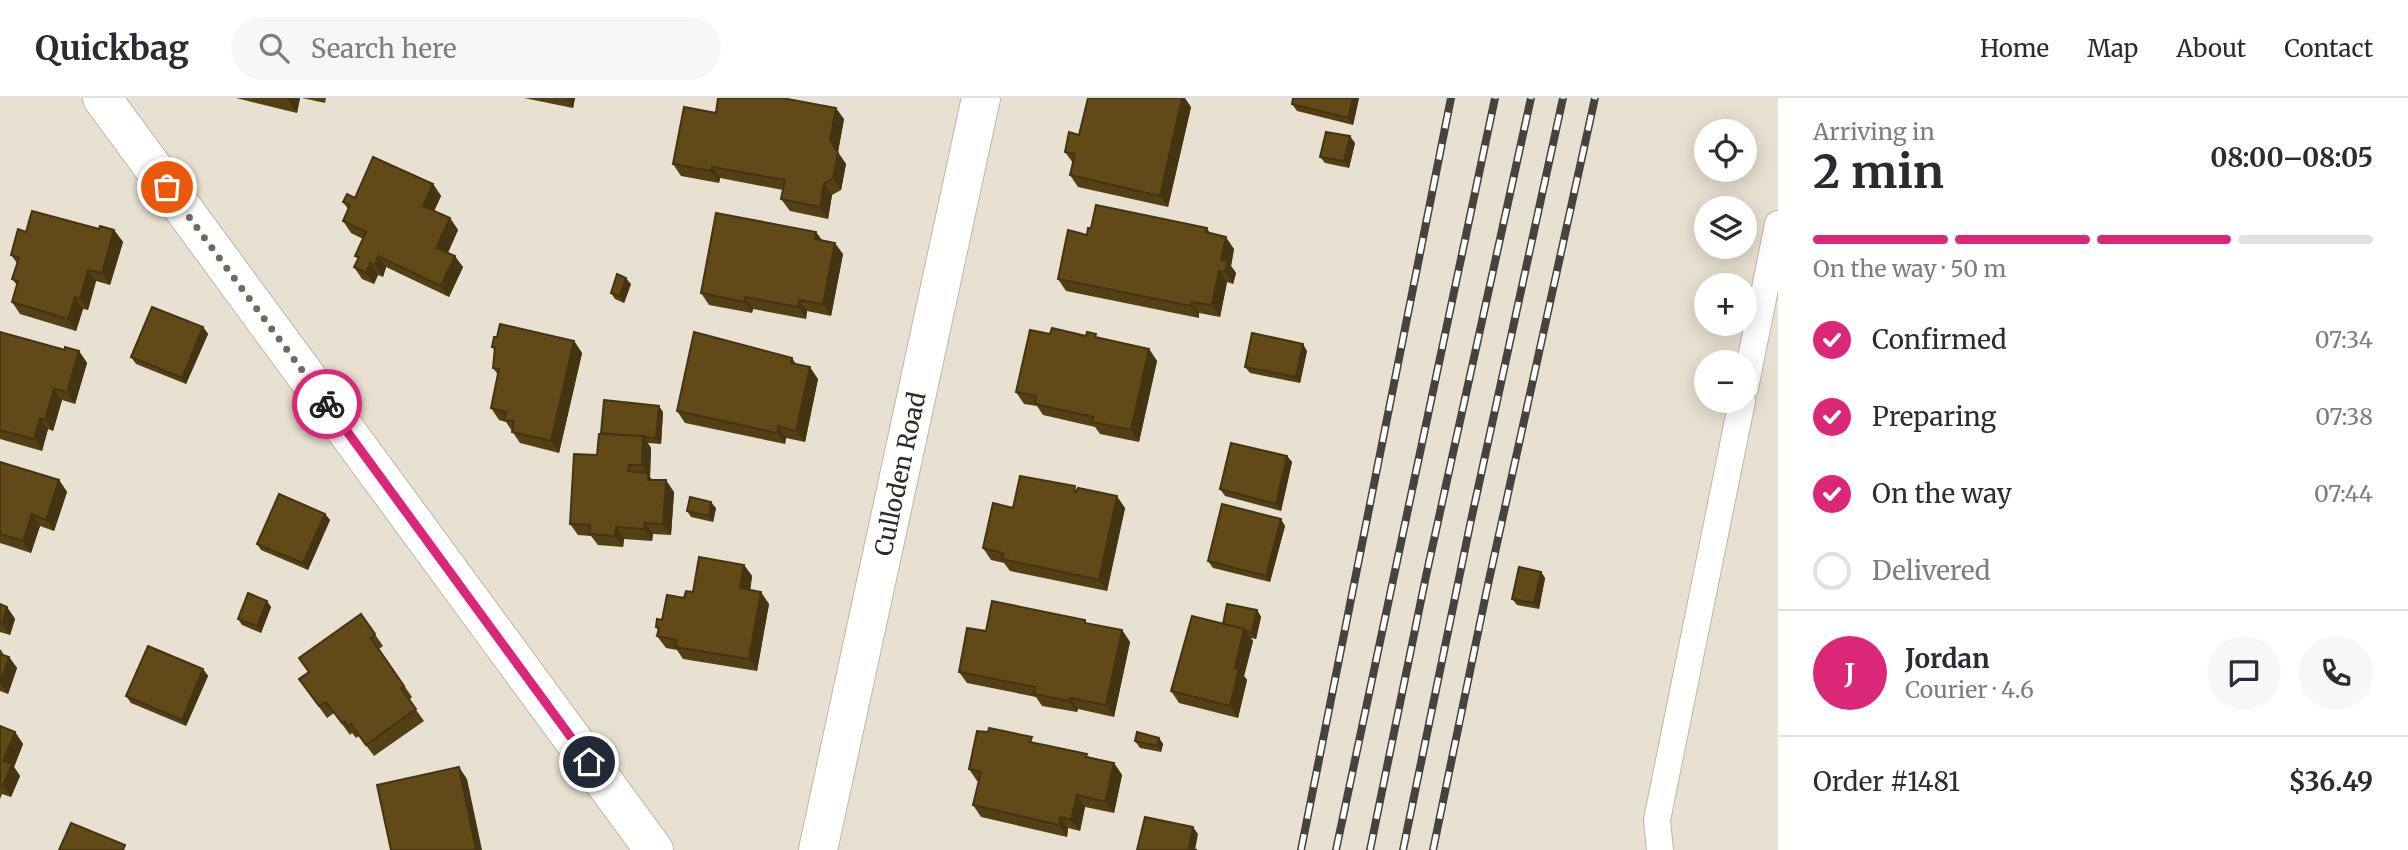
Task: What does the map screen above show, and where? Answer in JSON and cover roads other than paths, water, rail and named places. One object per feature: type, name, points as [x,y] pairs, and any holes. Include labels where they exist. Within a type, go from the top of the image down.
[{"type":"street","points":[[102,98],[654,850]]},
{"type":"street","name":"Culloden Road","points":[[818,850],[981,98]]},
{"type":"lane","points":[[1753,350],[1778,224]]},
{"type":"lane","points":[[1660,850],[1657,820],[1740,413]]},
{"type":"railway","points":[[1301,850],[1451,98]]},
{"type":"railway","points":[[1336,850],[1495,98]]},
{"type":"railway","points":[[1370,850],[1426,576],[1531,98]]},
{"type":"railway","points":[[1403,850],[1470,525],[1563,98]]},
{"type":"railway","points":[[1433,850],[1487,589],[1595,98]]}]
